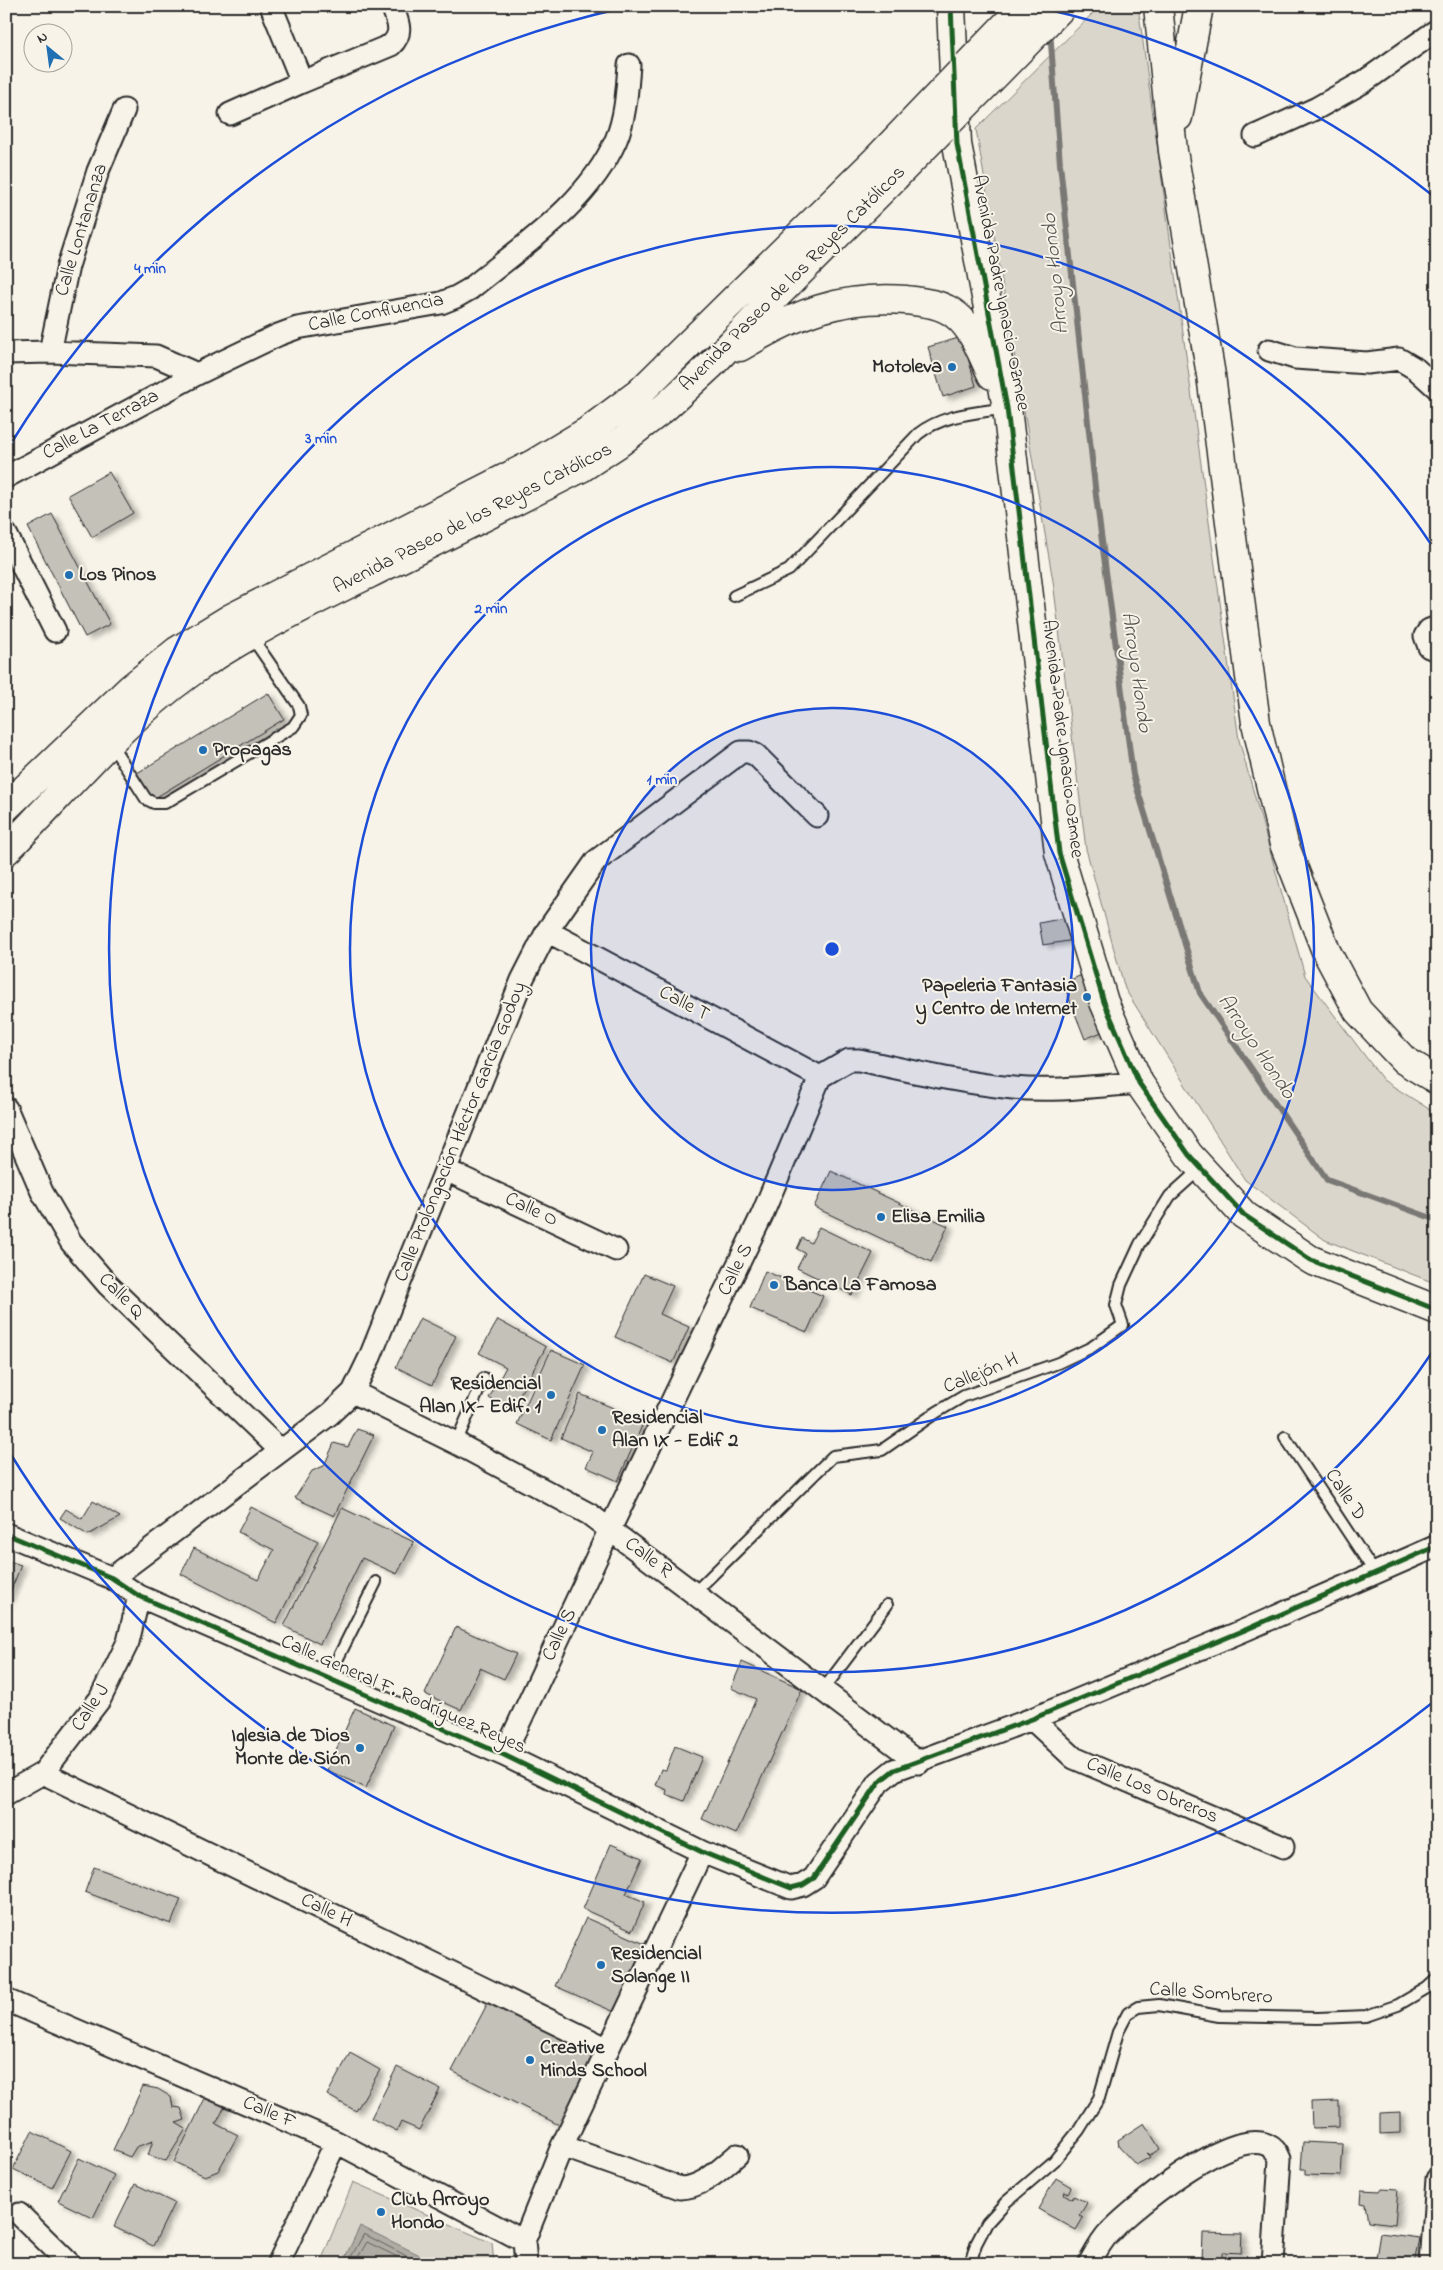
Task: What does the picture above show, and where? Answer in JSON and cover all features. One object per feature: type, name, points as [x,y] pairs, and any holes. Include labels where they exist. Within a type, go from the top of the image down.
[{"type":"main road","name":"Avenida Padre Ignacio Ozmee","points":[[951,6],[957,144],[1007,405],[1059,853],[1104,1002],[1139,1083],[1189,1155],[1244,1215],[1311,1260],[1437,1310]]},
{"type":"main road","name":"Avenida Paseo de los Reyes Católicos","points":[[6,851],[54,802],[109,741],[146,707],[191,672],[251,636],[342,587],[470,525],[581,468],[619,443],[663,409],[711,365],[780,292],[1024,6]]},
{"type":"main road","name":"Avenida Paseo de los Reyes Católicos","points":[[6,807],[131,688],[177,651],[231,618],[533,464],[595,425],[639,393],[1063,6]]},
{"type":"main road","points":[[1158,6],[1173,151],[1211,376],[1256,723],[1284,844],[1326,951],[1358,1011],[1404,1060],[1437,1080]]},
{"type":"main road","points":[[1173,151],[1199,6]]},
{"type":"main road","points":[[711,365],[792,318],[824,308],[853,300],[880,298],[925,302],[942,307],[957,315],[969,329],[1007,405]]},
{"type":"street","points":[[271,6],[302,82]]},
{"type":"street","points":[[230,114],[391,45],[399,38],[400,28],[392,6]]},
{"type":"street","points":[[1255,136],[1317,108],[1365,81],[1437,30]]},
{"type":"street","name":"Calle Confluencia","points":[[197,374],[296,328],[441,303],[470,289],[563,211],[596,175],[616,140],[626,102],[629,65]]},
{"type":"street","name":"Calle Lontananza","points":[[50,352],[74,247],[98,171],[124,110]]},
{"type":"street","points":[[1269,350],[1295,358],[1367,363],[1399,359],[1416,369],[1437,388]]},
{"type":"street","points":[[6,353],[50,352],[156,356],[197,374]]},
{"type":"street","name":"Calle La Terraza","points":[[6,477],[197,374]]},
{"type":"street","points":[[6,534],[55,631]]},
{"type":"street","points":[[1437,627],[1429,630],[1425,636],[1429,646],[1437,650]]},
{"type":"street","name":"Calle Prolongación Héctor García Godoy","points":[[112,1578],[330,1414],[353,1392],[370,1357],[522,980],[547,931],[596,861],[741,752],[749,752],[756,755],[817,816]]},
{"type":"street","name":"Calle T","points":[[547,931],[820,1077]]},
{"type":"street","points":[[820,1077],[849,1060],[859,1060],[958,1082],[1015,1088],[1080,1088],[1139,1083]]},
{"type":"street","name":"Calle S","points":[[504,1754],[610,1529],[762,1215],[820,1077]]},
{"type":"street","name":"Calle Q","points":[[6,1108],[42,1192],[71,1242],[108,1285],[280,1450]]},
{"type":"street","name":"Calle O","points":[[446,1170],[616,1250]]},
{"type":"street","name":"Calle R","points":[[353,1392],[456,1443],[589,1514],[919,1763]]},
{"type":"street","name":"Calle General F. Rodríguez Reyes","points":[[6,1534],[112,1578],[139,1596],[504,1754],[702,1852],[791,1888],[803,1885],[814,1878],[879,1782],[894,1770],[919,1763]]},
{"type":"street","points":[[919,1763],[1032,1719],[1437,1546]]},
{"type":"street","name":"Calle J","points":[[6,1794],[43,1774],[100,1700],[128,1642],[139,1596]]},
{"type":"street","name":"Calle Los Obreros","points":[[1032,1719],[1074,1758],[1282,1847]]},
{"type":"street","name":"Calle H","points":[[43,1774],[608,2049]]},
{"type":"street","points":[[526,2264],[524,2241],[562,2146],[702,1852]]},
{"type":"street","name":"Calle F","points":[[6,2000],[336,2142],[524,2241]]},
{"type":"street","points":[[278,2264],[336,2142]]},
{"type":"street","points":[[1089,2264],[1108,2234],[1140,2203],[1184,2173],[1230,2146],[1248,2142],[1262,2142],[1271,2147],[1280,2159],[1274,2264]]},
{"type":"street","points":[[562,2146],[680,2188],[694,2188],[737,2155]]},
{"type":"street","points":[[1431,2264],[1437,2179]]},
{"type":"street","points":[[19,2214],[70,2264]]},
{"type":"lane","points":[[734,596],[779,576],[795,565],[906,446],[929,425],[942,419],[1007,405]]},
{"type":"lane","points":[[109,741],[146,799],[154,803],[164,803],[293,727],[301,716],[299,706],[251,636]]},
{"type":"lane","name":"Callejón H","points":[[694,1593],[833,1456],[882,1450],[964,1396],[1058,1364],[1092,1347],[1123,1325],[1116,1305],[1121,1285],[1140,1244],[1170,1196],[1201,1168]]},
{"type":"lane","points":[[456,1443],[484,1378]]},
{"type":"lane","name":"Calle D","points":[[1285,1437],[1375,1572]]},
{"type":"lane","points":[[328,1678],[376,1582]]},
{"type":"lane","points":[[823,1690],[887,1605]]},
{"type":"lane","name":"Calle Sombrero","points":[[970,2264],[976,2244],[987,2223],[1006,2202],[1054,2161],[1079,2130],[1099,2098],[1118,2032],[1128,2013],[1138,2007],[1160,2005],[1219,2016],[1318,2018],[1366,2016],[1398,2006],[1427,1988],[1437,1979]]},
{"type":"shaded area","points":[[1100,6],[1138,6],[1239,740],[1305,976],[1383,1080],[1437,1114],[1437,1284],[1325,1240],[1245,1180],[1125,989],[1086,849],[1053,581],[976,129]]},
{"type":"shaded area","name":"Club Arroyo Hondo","points":[[353,2182],[492,2243],[494,2264],[320,2264]]},
{"type":"water","points":[[360,2226],[428,2259],[426,2264],[342,2264]]},
{"type":"building","name":"Motoleva","points":[[962,337],[976,386],[943,397],[928,347]]},
{"type":"building","points":[[109,472],[133,513],[92,537],[68,495]]},
{"type":"building","name":"Los Pinos","points":[[52,514],[110,624],[85,637],[28,527]]},
{"type":"building","points":[[268,693],[284,719],[145,804],[129,778]]},
{"type":"building","points":[[1070,917],[1074,940],[1043,945],[1039,923]]},
{"type":"building","points":[[1089,972],[1111,1028],[1085,1039],[1063,983]]},
{"type":"building","name":"Elisa Emilia","points":[[831,1171],[948,1226],[931,1262],[814,1207]]},
{"type":"building","points":[[819,1227],[873,1253],[852,1295],[797,1268],[805,1253],[797,1249],[802,1238],[811,1243]]},
{"type":"building","points":[[765,1271],[823,1296],[807,1332],[750,1308]]},
{"type":"building","points":[[644,1274],[673,1286],[660,1314],[689,1327],[673,1363],[615,1337]]},
{"type":"building","points":[[420,1318],[456,1336],[432,1385],[396,1367]]},
{"type":"building","points":[[498,1320],[546,1347],[511,1410],[489,1398],[506,1367],[479,1353]]},
{"type":"building","name":"Residencial Alan IX- Edif. 1","points":[[551,1350],[585,1365],[551,1440],[517,1424]]},
{"type":"building","name":"Residencial Alan IX - Edif 2","points":[[580,1394],[644,1421],[618,1481],[586,1467],[593,1452],[561,1438]]},
{"type":"building","points":[[357,1429],[374,1435],[334,1516],[295,1498],[312,1471],[324,1466],[334,1443],[348,1447]]},
{"type":"building","points":[[93,1501],[120,1517],[88,1535],[60,1518],[66,1509],[82,1519]]},
{"type":"building","points":[[251,1507],[318,1541],[276,1623],[181,1574],[194,1548],[258,1580],[274,1550],[238,1532]]},
{"type":"building","points":[[342,1508],[414,1542],[397,1574],[362,1558],[320,1644],[284,1626]]},
{"type":"building","points":[[6,1560],[21,1565],[6,1603]]},
{"type":"building","points":[[456,1627],[516,1654],[504,1679],[480,1668],[461,1710],[425,1694]]},
{"type":"building","points":[[742,1662],[802,1689],[736,1834],[702,1819],[756,1699],[731,1688]]},
{"type":"building","name":"Iglesia de Dios Monte de Sión","points":[[355,1708],[394,1726],[366,1788],[327,1770]]},
{"type":"building","points":[[675,1746],[702,1757],[684,1801],[666,1794],[667,1790],[655,1785],[661,1769],[666,1770]]},
{"type":"building","points":[[611,1844],[642,1858],[626,1894],[645,1902],[632,1931],[583,1909]]},
{"type":"building","points":[[94,1867],[181,1899],[171,1924],[85,1892]]},
{"type":"building","name":"Residencial Solange II","points":[[586,1918],[647,1945],[617,2013],[555,1986]]},
{"type":"building","name":"Creative Minds School","points":[[493,1993],[608,2049],[569,2130],[452,2071]]},
{"type":"building","points":[[350,2053],[380,2070],[356,2111],[327,2095]]},
{"type":"building","points":[[397,2067],[440,2089],[419,2130],[401,2122],[397,2131],[371,2118]]},
{"type":"building","points":[[143,2086],[158,2089],[171,2097],[173,2107],[181,2108],[185,2120],[176,2123],[186,2129],[166,2161],[148,2155],[153,2141],[136,2147],[130,2157],[113,2150]]},
{"type":"building","points":[[207,2094],[227,2102],[216,2124],[238,2135],[218,2171],[205,2176],[174,2162]]},
{"type":"building","points":[[1339,2101],[1339,2127],[1312,2128],[1311,2102]]},
{"type":"building","points":[[1400,2112],[1400,2133],[1380,2134],[1380,2113]]},
{"type":"building","points":[[1144,2123],[1160,2149],[1150,2155],[1146,2153],[1150,2157],[1136,2165],[1119,2147],[1118,2140]]},
{"type":"building","points":[[32,2131],[71,2151],[52,2188],[13,2169]]},
{"type":"building","points":[[1303,2142],[1343,2144],[1341,2176],[1305,2175],[1305,2169],[1301,2169]]},
{"type":"building","points":[[79,2158],[114,2175],[93,2218],[58,2201]]},
{"type":"building","points":[[1056,2178],[1071,2187],[1068,2193],[1065,2191],[1064,2194],[1072,2199],[1074,2196],[1087,2203],[1079,2216],[1083,2218],[1076,2230],[1038,2209]]},
{"type":"building","points":[[135,2184],[174,2203],[153,2246],[114,2227]]},
{"type":"building","points":[[1382,2188],[1398,2189],[1395,2224],[1368,2221],[1365,2204],[1360,2203],[1361,2190],[1380,2191]]},
{"type":"building","points":[[1203,2233],[1242,2234],[1241,2253],[1222,2252],[1222,2262],[1202,2261]]},
{"type":"building","points":[[1380,2233],[1420,2238],[1415,2264],[1375,2264]]},
{"type":"waterway","name":"Arroyo Hondo","points":[[1050,30],[1060,164],[1096,496],[1133,775],[1200,993],[1327,1180],[1437,1220]]},
{"type":"cycle path","points":[[951,6],[957,144],[1007,408],[1059,853],[1104,1002],[1139,1083],[1189,1155],[1244,1215],[1311,1260],[1437,1310]]},
{"type":"cycle path","points":[[6,1534],[112,1578],[139,1596],[504,1755],[702,1852],[791,1888],[803,1885],[814,1878],[879,1782],[894,1770],[1032,1719],[1245,1630],[1437,1546]]},
{"type":"place","name":"Motoleva","points":[[952,367]]},
{"type":"place","name":"Los Pinos","points":[[69,575]]},
{"type":"place","name":"Propagas","points":[[203,750]]},
{"type":"place","name":"Papeleria Fantasia y Centro de Internet","points":[[1087,997]]},
{"type":"place","name":"Elisa Emilia","points":[[881,1217]]},
{"type":"place","name":"Banca La Famosa","points":[[774,1285]]},
{"type":"place","name":"Residencial Alan IX- Edif. 1","points":[[551,1395]]},
{"type":"place","name":"Residencial Alan IX - Edif 2","points":[[602,1430]]},
{"type":"place","name":"Iglesia de Dios Monte de Sión","points":[[360,1748]]},
{"type":"place","name":"Residencial Solange II","points":[[601,1965]]},
{"type":"place","name":"Creative Minds School","points":[[530,2060]]},
{"type":"place","name":"Club Arroyo Hondo","points":[[381,2212]]}]
